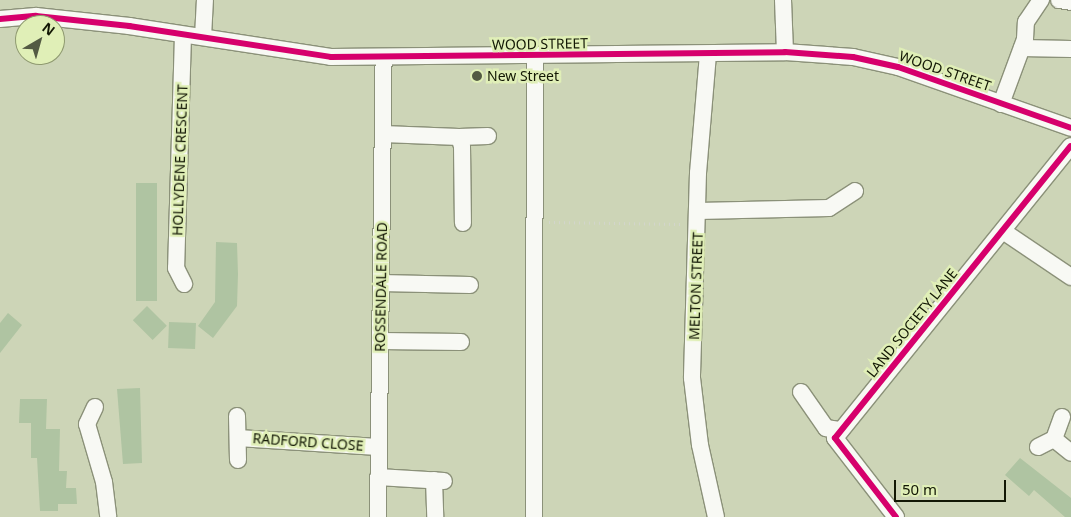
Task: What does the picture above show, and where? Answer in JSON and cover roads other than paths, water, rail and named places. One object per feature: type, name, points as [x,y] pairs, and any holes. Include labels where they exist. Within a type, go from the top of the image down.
[{"type":"street","points":[[203,37],[204,0]]},
{"type":"street","points":[[783,0],[785,52]]},
{"type":"street","points":[[1001,104],[1022,48],[1026,22],[1041,0]]},
{"type":"street","points":[[1060,0],[1071,2]]},
{"type":"street","name":"WOOD STREET","points":[[0,19],[36,16],[203,37],[331,56],[384,58],[785,52],[853,57],[898,67],[1071,128]]},
{"type":"street","name":"HOLLYDENE CRESCENT","points":[[183,35],[176,268],[184,284]]},
{"type":"street","points":[[1022,48],[1071,50]]},
{"type":"street","name":"MELTON STREET","points":[[708,54],[698,217],[692,378],[700,445],[716,517]]},
{"type":"street","points":[[534,517],[533,221],[535,56]]},
{"type":"street","name":"ROSSENDALE ROAD","points":[[378,517],[384,58]]},
{"type":"street","points":[[383,134],[459,137],[488,136]]},
{"type":"street","points":[[459,137],[462,146],[464,223]]},
{"type":"street","name":"LAND SOCIETY LANE","points":[[841,430],[1071,146]]},
{"type":"street","points":[[698,217],[829,208],[856,192]]},
{"type":"street","points":[[1003,231],[1071,277]]},
{"type":"street","points":[[381,283],[470,285]]},
{"type":"street","points":[[381,341],[461,342]]},
{"type":"street","points":[[801,392],[826,428],[841,430],[835,438],[850,462],[896,517]]},
{"type":"street","points":[[95,407],[87,424],[104,482],[108,517]]},
{"type":"street","name":"RADFORD CLOSE","points":[[238,416],[238,460]]},
{"type":"street","points":[[1038,447],[1054,439],[1062,417]]},
{"type":"street","name":"RADFORD CLOSE","points":[[238,438],[378,447]]},
{"type":"street","points":[[1054,439],[1071,453]]},
{"type":"street","points":[[378,478],[439,481],[435,517]]},
{"type":"place","name":"New Street","points":[[477,76]]}]
